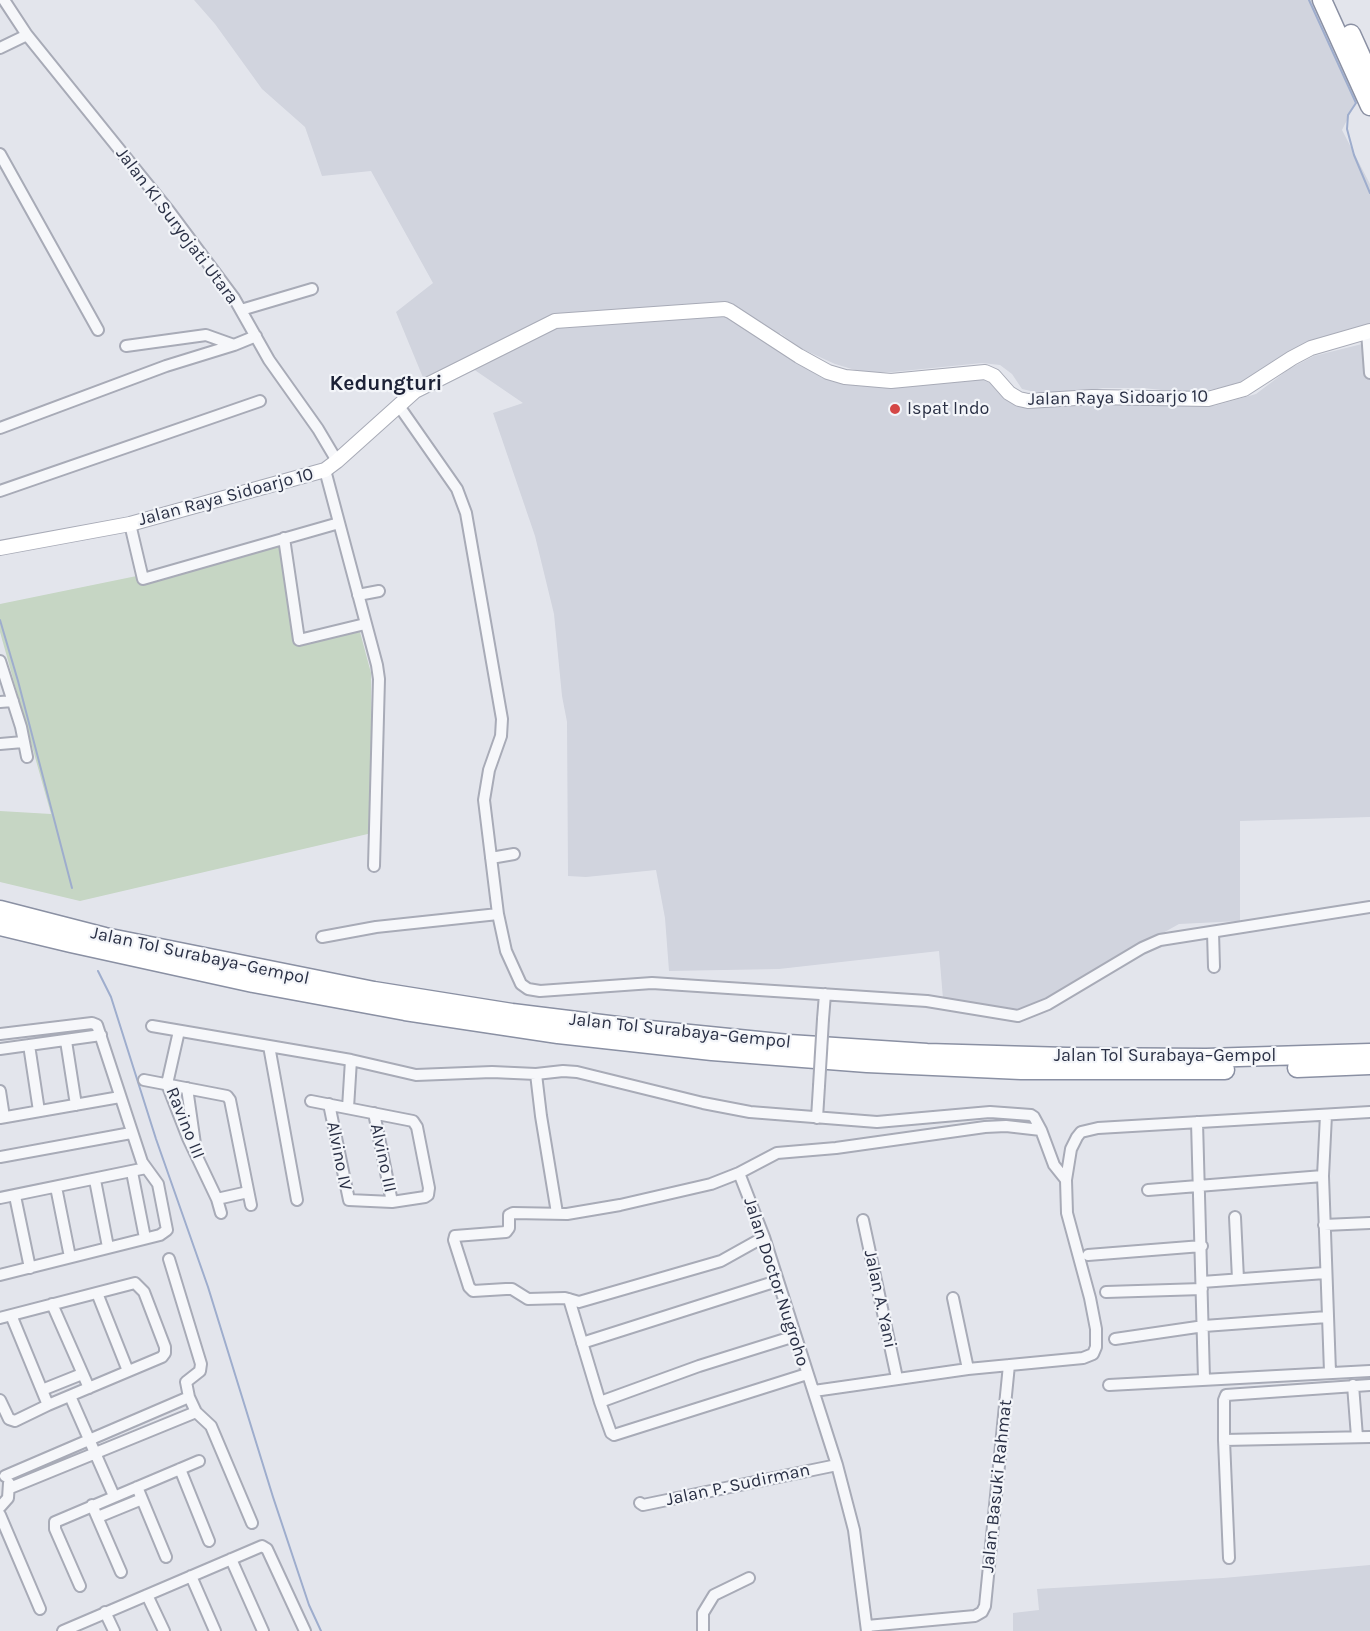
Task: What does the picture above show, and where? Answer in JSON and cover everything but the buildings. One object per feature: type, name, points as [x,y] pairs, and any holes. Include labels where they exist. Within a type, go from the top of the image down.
[{"type":"highway","points":[[1322,0],[1368,101]]},
{"type":"highway","points":[[1336,0],[1370,76]]},
{"type":"highway","name":"Jalan Tol Surabaya–Gempol","points":[[0,910],[105,937],[374,991],[650,1030],[789,1044],[927,1053],[1206,1058],[1370,1053]]},
{"type":"highway","name":"Jalan Tol Surabaya–Gempol","points":[[0,926],[253,983],[405,1011],[558,1034],[712,1051],[867,1063],[1022,1070],[1176,1071],[1370,1065]]},
{"type":"street","name":"Jalan KI Suryojati Utara","points":[[4,0],[25,32],[169,211],[241,310],[337,461]]},
{"type":"street","points":[[0,42],[25,32]]},
{"type":"street","points":[[0,48],[25,32]]},
{"type":"street","points":[[0,154],[98,330]]},
{"type":"street","points":[[241,310],[312,289]]},
{"type":"street","name":"Jalan Raya Sidoarjo 10","points":[[0,548],[129,524],[325,470],[427,383],[555,321],[725,309],[828,372],[845,377],[891,381],[985,372],[994,376],[1009,393],[1028,401],[1092,397],[1208,399],[1244,389],[1311,348],[1369,332]]},
{"type":"street","points":[[1369,332],[1370,373]]},
{"type":"street","points":[[126,346],[206,335],[234,345]]},
{"type":"street","points":[[0,429],[166,366],[256,336]]},
{"type":"street","points":[[0,491],[260,401]]},
{"type":"street","points":[[399,406],[463,501],[502,719],[501,736],[489,770],[484,800],[498,914],[506,951],[521,984],[528,989],[540,991],[652,983],[927,1001],[1018,1016],[1048,1004],[1151,943],[1370,907]]},
{"type":"street","points":[[325,470],[377,664],[379,679],[374,866]]},
{"type":"street","points":[[129,524],[143,579],[339,523]]},
{"type":"street","points":[[284,538],[298,640],[365,624]]},
{"type":"street","points":[[358,595],[379,591]]},
{"type":"street","points":[[0,661],[27,757]]},
{"type":"street","points":[[0,702],[13,701]]},
{"type":"street","points":[[0,744],[23,742]]},
{"type":"street","points":[[491,858],[514,854]]},
{"type":"street","points":[[322,937],[376,927],[498,914]]},
{"type":"street","points":[[1213,932],[1214,967]]},
{"type":"street","points":[[817,1118],[825,994]]},
{"type":"street","points":[[0,1034],[92,1023],[97,1025],[131,1133],[146,1168],[158,1184],[167,1230],[163,1234],[0,1275]]},
{"type":"street","points":[[152,1026],[351,1060],[416,1075],[577,1072],[703,1103],[750,1112],[877,1122],[966,1114],[1021,1114],[1035,1117],[1054,1165],[1066,1180]]},
{"type":"street","name":"Ravino III","points":[[178,1031],[167,1084],[221,1213]]},
{"type":"street","points":[[0,1049],[101,1035]]},
{"type":"street","points":[[66,1041],[76,1105]]},
{"type":"street","points":[[29,1045],[39,1112]]},
{"type":"street","points":[[269,1046],[297,1200]]},
{"type":"street","points":[[348,1108],[351,1060]]},
{"type":"street","points":[[536,1074],[540,1116],[557,1213]]},
{"type":"street","points":[[144,1080],[225,1094],[230,1100],[250,1205]]},
{"type":"street","points":[[187,1088],[196,1151]]},
{"type":"street","points":[[0,1092],[2,1118],[120,1097]]},
{"type":"street","points":[[311,1101],[411,1119],[417,1127],[429,1193],[424,1197],[392,1202]]},
{"type":"street","name":"Alvino IV","points":[[329,1104],[349,1200],[392,1202]]},
{"type":"street","points":[[814,1391],[968,1369],[1088,1357],[1093,1354],[1096,1347],[1096,1329],[1067,1214],[1066,1180],[1071,1149],[1081,1132],[1098,1128],[1370,1112]]},
{"type":"street","name":"Alvino III","points":[[374,1113],[392,1202]]},
{"type":"street","points":[[1326,1115],[1323,1176],[1330,1372]]},
{"type":"street","points":[[1197,1122],[1204,1379]]},
{"type":"street","points":[[764,1237],[729,1258],[715,1263],[579,1302],[569,1299],[528,1299],[512,1289],[473,1291],[469,1287],[454,1240],[455,1236],[506,1232],[509,1228],[509,1215],[512,1213],[567,1214],[620,1205],[711,1184],[739,1173],[767,1156],[786,1152],[836,1148],[985,1127],[1006,1126],[1041,1130]]},
{"type":"street","points":[[0,1157],[131,1133]]},
{"type":"street","points":[[0,1198],[146,1168]]},
{"type":"street","points":[[132,1172],[145,1238]]},
{"type":"street","name":"Jalan Doctor Nugroho","points":[[739,1173],[764,1237],[837,1465],[854,1530],[867,1629]]},
{"type":"street","points":[[1148,1190],[1323,1176]]},
{"type":"street","points":[[95,1180],[108,1247]]},
{"type":"street","points":[[56,1187],[70,1257]]},
{"type":"street","points":[[217,1199],[248,1192]]},
{"type":"street","points":[[15,1196],[30,1268]]},
{"type":"street","points":[[1235,1216],[1238,1279]]},
{"type":"street","name":"Jalan A. Yani","points":[[863,1220],[897,1378]]},
{"type":"street","points":[[1324,1225],[1370,1223]]},
{"type":"street","points":[[1088,1255],[1202,1246]]},
{"type":"street","points":[[169,1259],[201,1364],[200,1371],[186,1382],[189,1397],[196,1412],[211,1426],[252,1523]]},
{"type":"street","points":[[1106,1292],[1325,1273]]},
{"type":"street","points":[[582,1343],[777,1281]]},
{"type":"street","points":[[0,1400],[6,1415],[12,1421],[162,1357],[165,1347],[144,1292],[135,1284],[5,1316],[48,1405]]},
{"type":"street","points":[[97,1293],[128,1371]]},
{"type":"street","points":[[953,1298],[968,1369]]},
{"type":"street","points":[[569,1299],[600,1402],[611,1434],[614,1435],[807,1374]]},
{"type":"street","points":[[52,1304],[88,1388]]},
{"type":"street","points":[[1115,1339],[1204,1326],[1327,1317]]},
{"type":"street","points":[[600,1402],[699,1366],[795,1336]]},
{"type":"street","name":"Jalan Basuki Rahmat","points":[[867,1629],[975,1616],[982,1612],[985,1606],[1009,1365]]},
{"type":"street","points":[[1109,1385],[1370,1371]]},
{"type":"street","points":[[42,1390],[82,1374]]},
{"type":"street","points":[[1229,1558],[1224,1440],[1224,1400],[1228,1394],[1370,1384]]},
{"type":"street","points":[[1353,1385],[1357,1437]]},
{"type":"street","points":[[70,1396],[114,1496]]},
{"type":"street","points":[[0,1507],[8,1498],[10,1488],[3,1474],[90,1440],[189,1397]]},
{"type":"street","points":[[10,1488],[196,1412]]},
{"type":"street","points":[[1224,1440],[1370,1437]]},
{"type":"street","points":[[80,1586],[54,1524],[56,1521],[199,1461]]},
{"type":"street","name":"Jalan P. Sudirman","points":[[639,1503],[643,1505],[837,1465]]},
{"type":"street","points":[[180,1469],[209,1541]]},
{"type":"street","points":[[136,1487],[166,1557]]},
{"type":"street","points":[[98,1517],[142,1499]]},
{"type":"street","points":[[92,1505],[121,1572]]},
{"type":"street","points":[[0,1515],[40,1609]]},
{"type":"street","points":[[63,1631],[262,1546],[266,1547],[305,1631]]},
{"type":"street","points":[[231,1559],[263,1631]]},
{"type":"street","points":[[190,1576],[215,1631]]},
{"type":"street","points":[[703,1631],[703,1613],[714,1595],[749,1578]]},
{"type":"street","points":[[147,1595],[164,1631]]},
{"type":"street","points":[[105,1612],[114,1631]]},
{"type":"shaded area","points":[[194,0],[1313,0],[1357,100],[1342,130],[1370,184],[1370,327],[1246,382],[1209,390],[1180,392],[1143,388],[1103,388],[1068,394],[1044,394],[1022,389],[1012,374],[1000,365],[982,363],[893,372],[862,372],[835,364],[800,348],[780,333],[775,349],[822,378],[860,386],[904,387],[987,377],[1012,401],[1137,401],[1182,406],[1214,406],[1256,394],[1289,369],[1314,356],[1370,342],[1370,817],[1240,821],[1240,921],[1179,924],[1025,1010],[943,999],[939,951],[779,969],[669,971],[665,918],[656,870],[586,877],[568,876],[567,722],[562,696],[554,614],[535,536],[493,413],[523,403],[460,360],[424,380],[396,312],[433,283],[371,171],[322,176],[305,127],[262,89],[215,24]]},
{"type":"shaded area","points":[[1370,1565],[1370,1631],[1013,1631],[1013,1613],[1039,1610],[1037,1589],[1223,1578]]},
{"type":"green space","points":[[283,546],[297,646],[360,632],[371,673],[372,833],[80,901],[0,882],[0,811],[51,814],[0,632],[0,604]]},
{"type":"waterway","points":[[1309,0],[1356,103],[1348,115],[1347,129],[1354,155],[1370,193]]},
{"type":"waterway","points":[[0,620],[72,888]]},
{"type":"waterway","points":[[98,971],[111,997],[156,1139],[208,1287],[273,1497],[309,1605],[321,1631]]},
{"type":"place","name":"Ispat Indo","points":[[895,409]]},
{"type":"district","name":"Kedungturi","points":[[386,384]]}]
